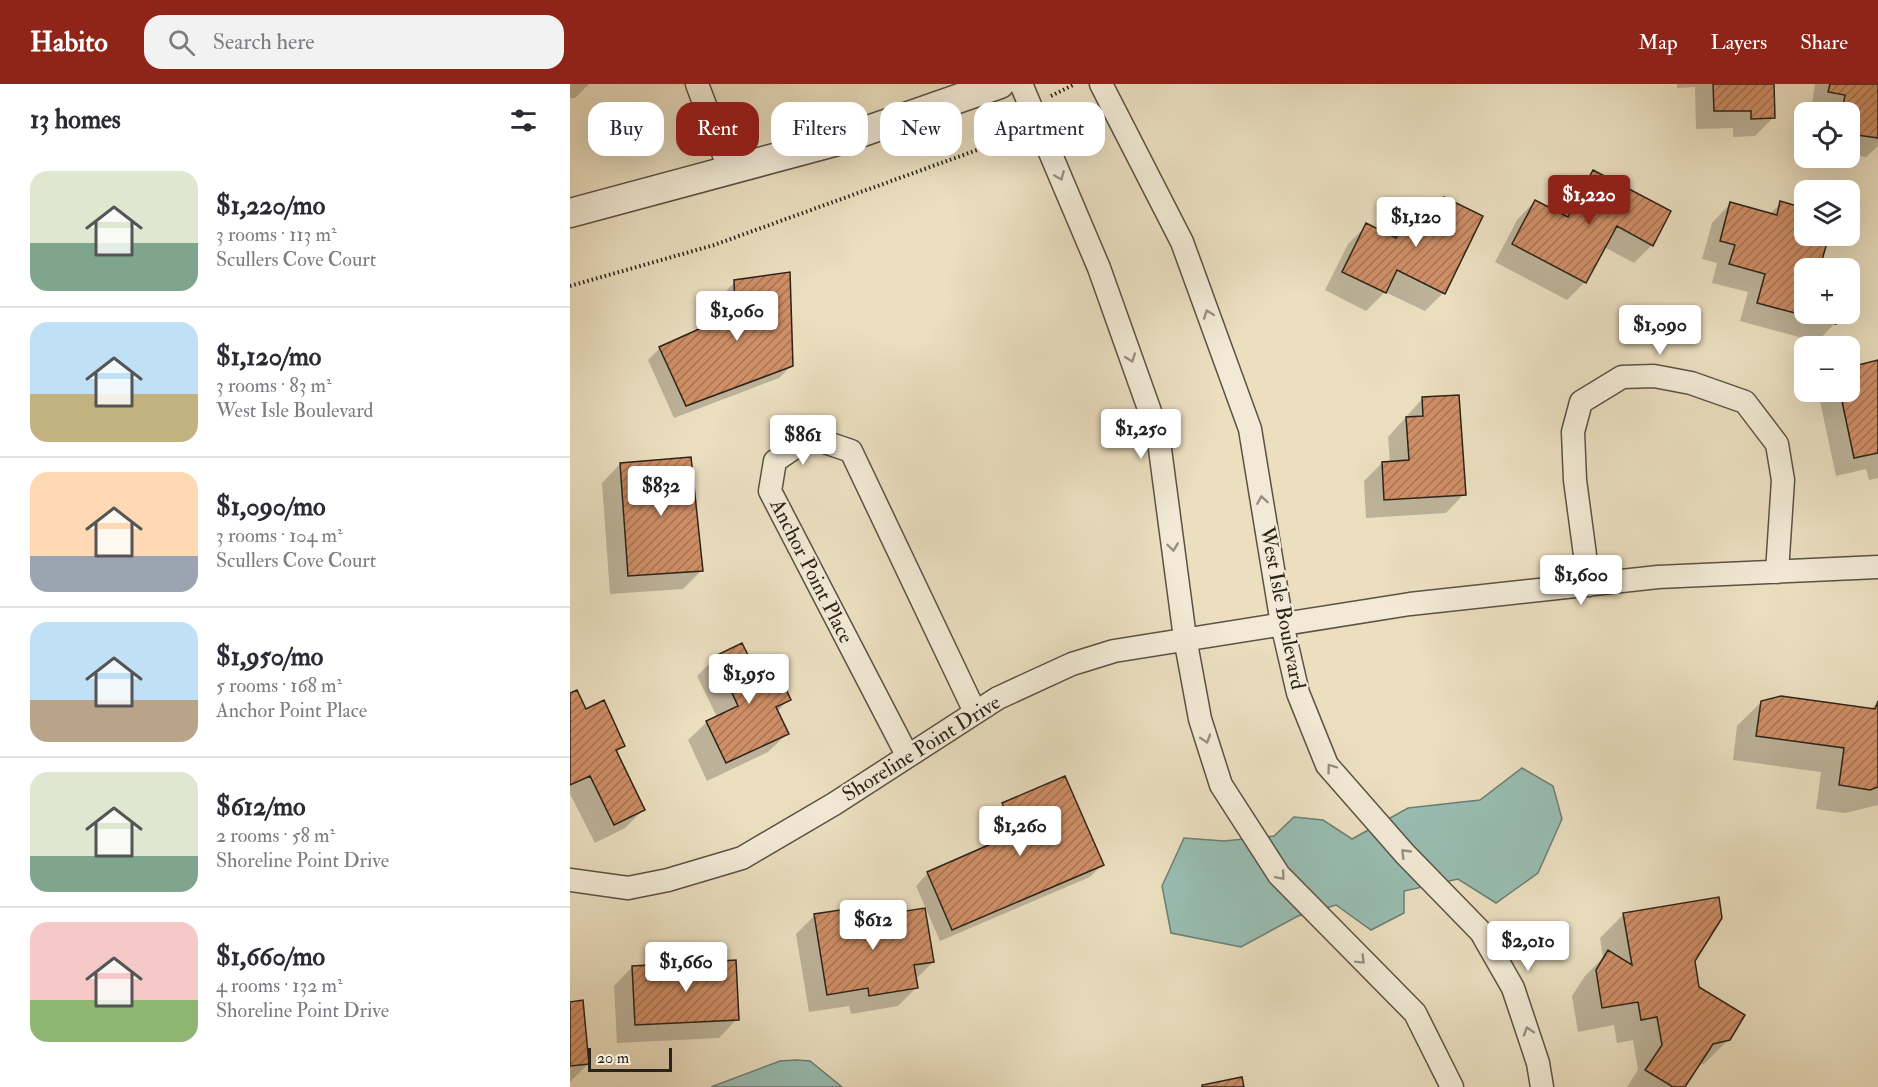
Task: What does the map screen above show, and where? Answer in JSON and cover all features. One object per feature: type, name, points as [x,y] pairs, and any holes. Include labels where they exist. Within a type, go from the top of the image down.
[{"type":"street","points":[[697,84],[730,171]]},
{"type":"street","points":[[570,213],[834,142],[1000,84]]},
{"type":"street","points":[[1021,84],[1028,102]]},
{"type":"street","name":"West Isle Boulevard","points":[[1101,84],[1182,242],[1250,429],[1282,624],[1298,693],[1327,765],[1405,854],[1444,891],[1481,932],[1514,988],[1538,1063],[1542,1087]]},
{"type":"street","points":[[1051,156],[1098,268],[1158,434],[1185,638],[1200,719],[1221,785],[1279,875],[1415,1013],[1452,1087]]},
{"type":"street","points":[[1589,585],[1575,480],[1573,432],[1581,402],[1622,377],[1654,376],[1691,383],[1745,402],[1777,444],[1783,480],[1777,572]]},
{"type":"street","name":"Anchor Point Place","points":[[907,755],[770,491],[775,461],[810,437],[851,451],[975,712]]},
{"type":"street","name":"Shoreline Point Drive","points":[[570,880],[628,888],[668,880],[742,858],[798,826],[998,698],[1072,664],[1114,651],[1410,604],[1658,577],[1878,567]]},
{"type":"path","points":[[1038,102],[1075,84]]},
{"type":"path","points":[[570,286],[714,245],[974,151]]},
{"type":"water","points":[[1522,768],[1553,786],[1562,819],[1538,873],[1496,903],[1458,879],[1404,891],[1404,913],[1371,930],[1336,905],[1298,916],[1241,947],[1171,933],[1162,886],[1184,838],[1224,841],[1274,836],[1294,817],[1323,820],[1352,839],[1408,808],[1480,800]]},
{"type":"water","points":[[780,1061],[810,1061],[842,1087],[711,1087]]},
{"type":"building","points":[[1713,84],[1774,84],[1775,118],[1751,119],[1751,111],[1714,111]]},
{"type":"building","points":[[1830,84],[1878,84],[1878,138],[1860,135],[1860,102],[1844,102],[1845,95],[1828,92]]},
{"type":"building","points":[[1593,170],[1671,211],[1653,246],[1617,226],[1586,283],[1512,244],[1535,200],[1568,217]]},
{"type":"building","points":[[1444,197],[1483,216],[1445,294],[1397,270],[1386,293],[1342,272],[1366,223],[1396,238],[1413,204],[1435,215]]},
{"type":"building","points":[[1780,201],[1794,205],[1794,246],[1826,246],[1823,258],[1794,258],[1794,313],[1757,303],[1765,274],[1729,264],[1735,245],[1720,241],[1730,202],[1777,215]]},
{"type":"building","points":[[790,272],[793,366],[686,406],[659,347],[735,313],[734,280]]},
{"type":"building","points":[[1878,360],[1878,453],[1854,458],[1842,402],[1860,402],[1860,364]]},
{"type":"building","points":[[1459,395],[1466,495],[1384,500],[1382,462],[1409,460],[1406,417],[1423,416],[1422,397]]},
{"type":"building","points":[[691,457],[703,571],[628,576],[620,463]]},
{"type":"building","points":[[742,643],[752,663],[770,655],[791,700],[776,707],[789,734],[726,763],[706,721],[738,706],[715,656]]},
{"type":"building","points":[[577,690],[586,709],[604,700],[625,746],[616,750],[645,810],[614,825],[590,776],[570,785],[570,693]]},
{"type":"building","points":[[1781,696],[1875,709],[1878,701],[1878,787],[1870,790],[1839,785],[1844,748],[1756,736],[1761,701]]},
{"type":"building","points":[[1065,776],[1104,865],[952,930],[927,872],[1016,833],[1002,803]]},
{"type":"building","points":[[1719,897],[1722,918],[1695,961],[1699,987],[1745,1015],[1730,1040],[1713,1044],[1685,1087],[1673,1087],[1645,1070],[1662,1045],[1657,1017],[1641,1020],[1638,1002],[1602,1008],[1596,970],[1608,950],[1632,965],[1623,913]]},
{"type":"building","points":[[925,908],[934,962],[914,965],[918,988],[869,996],[868,988],[827,995],[814,914],[840,910],[842,921]]},
{"type":"building","points":[[736,960],[739,1020],[635,1025],[632,966]]},
{"type":"building","points":[[583,1000],[589,1064],[570,1066],[570,1002]]},
{"type":"building","points":[[1242,1077],[1244,1087],[1202,1087],[1202,1085]]}]
